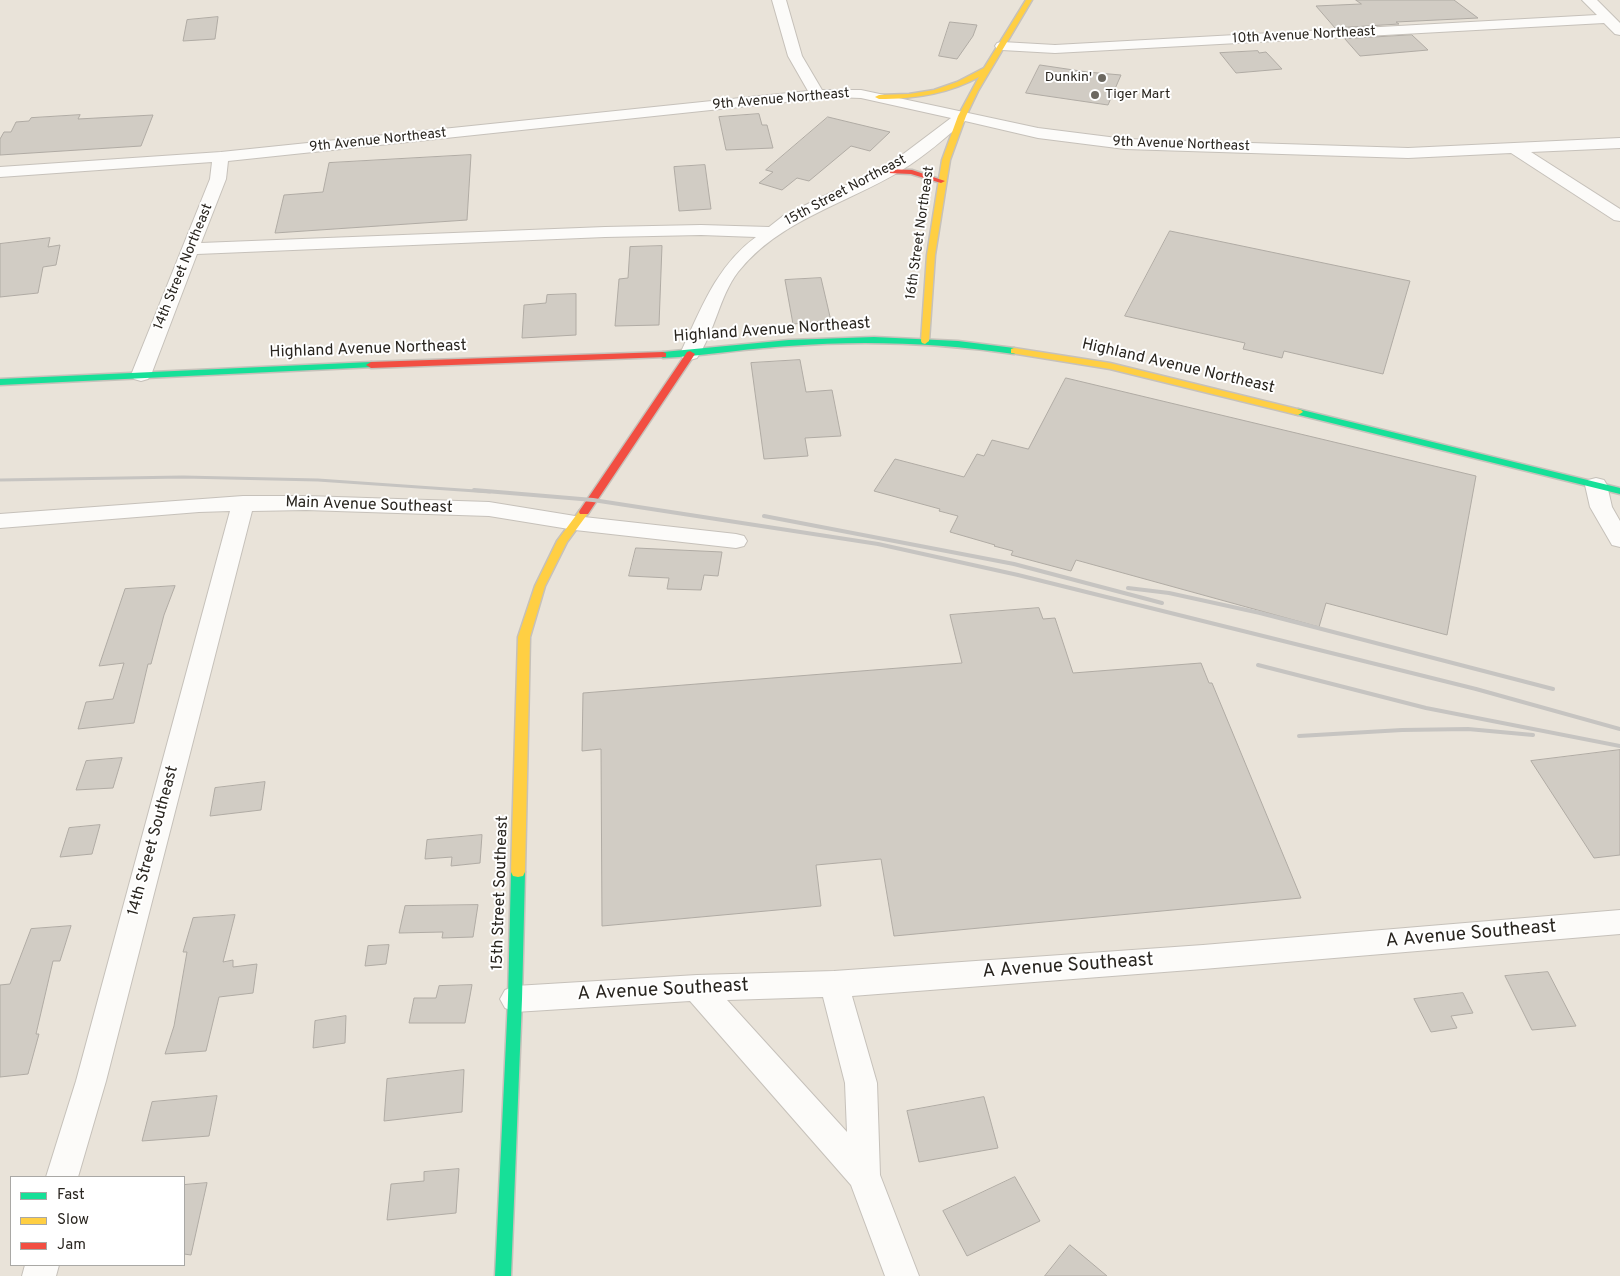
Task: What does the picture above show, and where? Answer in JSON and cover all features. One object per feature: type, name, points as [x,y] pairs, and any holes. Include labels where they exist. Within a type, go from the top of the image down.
[{"type":"main road","name":"16th Street Northeast","points":[[925,341],[931,255],[941,181],[946,160],[962,116],[986,70],[1029,0]]},
{"type":"main road","points":[[879,97],[906,97],[949,90],[964,84],[986,70]]},
{"type":"main road","points":[[888,171],[912,172],[941,181]]},
{"type":"main road","name":"Highland Avenue Northeast","points":[[0,382],[690,354],[788,343],[925,341],[1004,348],[1110,366],[1620,491]]},
{"type":"main road","name":"15th Street Northeast","points":[[575,523],[593,500],[690,354]]},
{"type":"main road","name":"15th Street Southeast","points":[[503,1276],[514,999],[524,637],[540,586],[562,541],[575,523]]},
{"type":"street","points":[[779,0],[795,56],[818,95]]},
{"type":"street","points":[[1589,0],[1620,31]]},
{"type":"street","name":"10th Avenue Northeast","points":[[1002,46],[1055,49],[1606,19]]},
{"type":"street","name":"9th Avenue Northeast","points":[[0,172],[132,165],[221,157],[852,93],[879,97],[1038,133],[1125,144],[1408,153],[1620,143]]},
{"type":"street","name":"15th Street Northeast","points":[[690,354],[719,290],[730,271],[749,250],[789,220],[888,171],[923,148],[962,116]]},
{"type":"street","points":[[1516,149],[1620,216]]},
{"type":"street","name":"14th Street Northeast","points":[[141,375],[218,180],[221,157]]},
{"type":"street","points":[[190,249],[605,232],[701,230],[772,232]]},
{"type":"street","points":[[1596,485],[1601,507],[1620,540]]},
{"type":"street","name":"Main Avenue Southeast","points":[[0,521],[243,503],[489,509],[575,523],[736,541]]},
{"type":"street","name":"14th Street Southeast","points":[[62,1176],[91,1081],[243,503]]},
{"type":"street","name":"A Avenue Southeast","points":[[514,999],[697,988],[834,984],[1203,958],[1620,922]]},
{"type":"street","points":[[834,984],[861,1082],[864,1175],[902,1276]]},
{"type":"street","points":[[697,988],[864,1175]]},
{"type":"building","points":[[1356,0],[1454,0],[1478,18],[1396,22],[1399,24],[1335,28],[1316,6],[1361,4]]},
{"type":"building","points":[[218,17],[215,39],[183,41],[187,20]]},
{"type":"building","points":[[950,22],[977,25],[973,36],[957,59],[939,56]]},
{"type":"building","points":[[1412,35],[1428,50],[1360,56],[1345,39]]},
{"type":"building","points":[[1258,51],[1259,53],[1266,52],[1282,69],[1236,73],[1220,53]]},
{"type":"building","points":[[1040,65],[1121,75],[1108,105],[1026,93]]},
{"type":"building","points":[[759,114],[762,125],[767,125],[773,148],[726,150],[719,117]]},
{"type":"building","points":[[80,115],[78,119],[153,115],[141,146],[0,155],[0,139],[4,132],[11,132],[16,122],[29,121],[31,118]]},
{"type":"building","points":[[828,117],[890,132],[870,151],[851,146],[809,181],[797,178],[782,190],[759,183],[773,172],[766,170]]},
{"type":"building","points":[[471,155],[467,220],[275,233],[284,195],[323,192],[329,163]]},
{"type":"building","points":[[705,165],[711,209],[679,211],[674,167]]},
{"type":"building","points":[[1170,231],[1410,281],[1383,374],[1284,351],[1282,358],[1243,349],[1245,343],[1125,316]]},
{"type":"building","points":[[50,238],[48,247],[60,245],[56,265],[43,267],[38,293],[0,297],[0,244]]},
{"type":"building","points":[[662,246],[659,325],[615,326],[619,279],[628,278],[630,247]]},
{"type":"building","points":[[821,278],[831,321],[793,324],[785,280]]},
{"type":"building","points":[[576,294],[576,335],[522,338],[524,305],[546,303],[547,295]]},
{"type":"building","points":[[800,360],[806,392],[832,390],[841,436],[805,438],[808,456],[764,459],[751,363]]},
{"type":"building","points":[[1066,378],[1476,476],[1447,635],[1326,603],[1319,627],[1076,560],[1071,571],[1011,555],[1013,551],[950,532],[958,516],[939,511],[940,509],[874,491],[895,459],[964,477],[977,454],[984,456],[992,440],[1028,449]]},
{"type":"building","points":[[636,548],[722,552],[718,576],[704,575],[701,590],[667,589],[669,578],[629,576]]},
{"type":"building","points":[[175,586],[164,615],[151,664],[148,664],[134,723],[78,729],[86,702],[113,699],[124,663],[99,666],[125,589]]},
{"type":"building","points":[[1039,608],[1043,619],[1055,618],[1073,673],[1201,663],[1209,683],[1212,683],[1301,898],[894,936],[881,859],[816,865],[821,906],[602,926],[601,749],[582,751],[583,693],[962,663],[950,615]]},
{"type":"building","points":[[1620,750],[1620,855],[1594,858],[1531,761]]},
{"type":"building","points":[[122,758],[113,788],[76,790],[86,761]]},
{"type":"building","points":[[265,782],[261,810],[210,816],[215,788]]},
{"type":"building","points":[[100,825],[92,854],[60,857],[69,828]]},
{"type":"building","points":[[482,835],[480,863],[451,866],[452,857],[425,859],[427,840]]},
{"type":"building","points":[[478,905],[473,937],[442,938],[443,932],[399,933],[405,906]]},
{"type":"building","points":[[235,915],[223,962],[233,960],[233,967],[257,964],[253,993],[219,997],[206,1051],[165,1054],[174,1026],[187,952],[183,952],[193,918]]},
{"type":"building","points":[[71,926],[60,961],[53,961],[36,1034],[39,1034],[28,1074],[0,1077],[0,985],[10,984],[31,929]]},
{"type":"building","points":[[389,945],[386,964],[365,966],[368,946]]},
{"type":"building","points":[[1548,972],[1576,1026],[1532,1030],[1505,976]]},
{"type":"building","points":[[472,985],[465,1023],[409,1023],[414,998],[436,998],[439,986]]},
{"type":"building","points":[[1463,993],[1473,1013],[1451,1016],[1457,1028],[1431,1032],[1414,999]]},
{"type":"building","points":[[346,1016],[345,1043],[313,1048],[315,1021]]},
{"type":"building","points":[[464,1070],[462,1112],[384,1121],[387,1079]]},
{"type":"building","points":[[217,1096],[209,1136],[142,1141],[152,1102]]},
{"type":"building","points":[[984,1097],[998,1148],[919,1162],[907,1111]]},
{"type":"building","points":[[459,1169],[456,1213],[387,1220],[391,1184],[424,1181],[424,1172]]},
{"type":"building","points":[[1015,1177],[1040,1221],[967,1256],[943,1211]]},
{"type":"building","points":[[207,1183],[191,1255],[185,1254],[185,1185]]},
{"type":"building","points":[[1070,1245],[1107,1276],[1045,1276]]},
{"type":"railway","points":[[0,480],[183,477],[318,480],[490,492]]},
{"type":"railway","points":[[474,490],[593,500],[878,544],[1018,575],[1476,689],[1620,729]]},
{"type":"railway","points":[[764,516],[1014,564],[1162,603]]},
{"type":"railway","points":[[1128,588],[1169,593],[1260,613],[1553,689]]},
{"type":"railway","points":[[1258,665],[1426,708],[1620,746]]},
{"type":"railway","points":[[1299,736],[1402,730],[1468,729],[1533,735]]},
{"type":"traffic: fast","points":[[663,355],[789,343],[845,340],[930,342],[1014,351]]},
{"type":"traffic: fast","points":[[0,382],[371,365]]},
{"type":"traffic: fast","points":[[1298,412],[1620,491]]},
{"type":"traffic: fast","points":[[503,1276],[515,999],[518,872]]},
{"type":"traffic: slow","points":[[925,341],[931,255],[946,160],[962,116],[974,91],[1029,0]]},
{"type":"traffic: slow","points":[[879,97],[909,96],[935,92],[960,84],[986,70]]},
{"type":"traffic: slow","points":[[1014,351],[1110,366],[1298,412]]},
{"type":"traffic: slow","points":[[518,872],[524,637],[540,586],[562,541],[584,512]]},
{"type":"traffic: jam","points":[[888,171],[912,172],[941,181]]},
{"type":"traffic: jam","points":[[584,512],[690,354]]},
{"type":"traffic: jam","points":[[371,365],[663,355]]},
{"type":"place","name":"Dunkin'","points":[[1102,78]]},
{"type":"place","name":"Tiger Mart","points":[[1095,95]]}]
